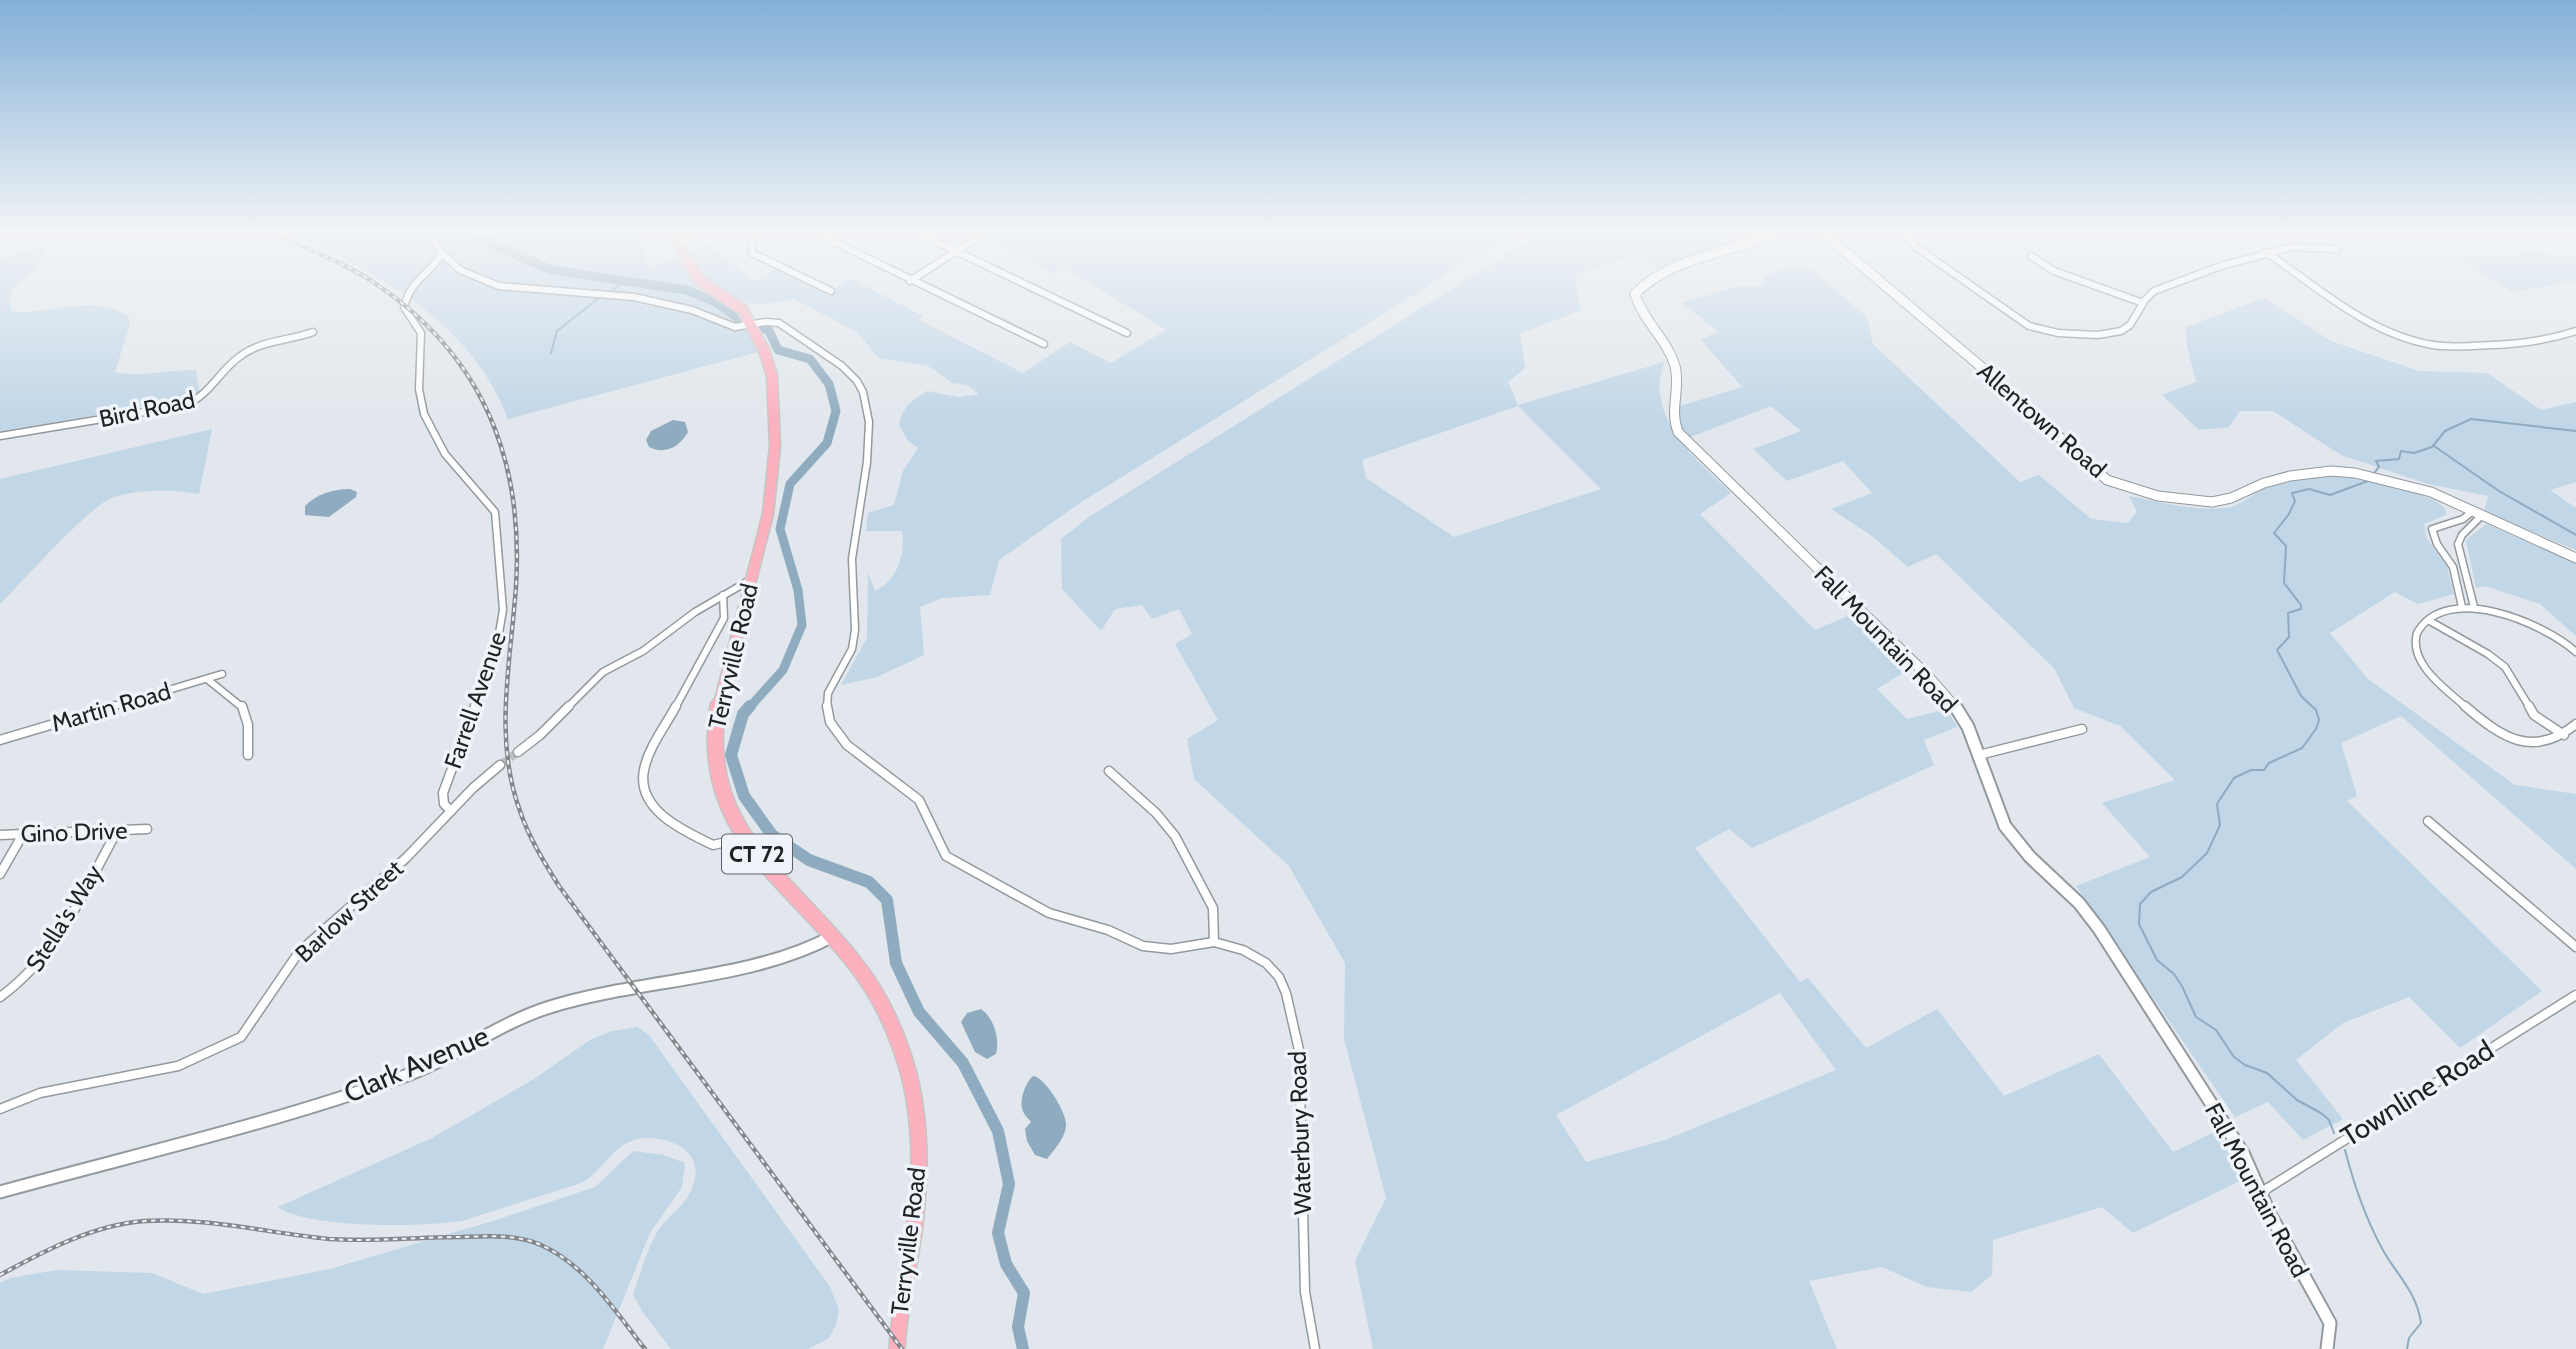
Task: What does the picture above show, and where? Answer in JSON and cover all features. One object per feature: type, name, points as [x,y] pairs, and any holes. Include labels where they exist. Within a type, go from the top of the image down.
[{"type":"highway","name":"CT 72","points":[[722,296],[742,309],[752,324]]},
{"type":"highway","name":"Terryville Road","points":[[752,324],[772,376],[775,446],[768,514],[720,697],[713,740],[718,786],[729,814],[744,838],[863,974],[894,1030],[908,1071],[920,1136],[915,1223],[897,1319],[897,1349]]},
{"type":"main road","name":"Fall Mountain Road","points":[[1636,296],[1639,310],[1671,356],[1676,369],[1671,418],[1678,432],[1929,677],[1957,709],[1979,755],[2005,826],[2030,857],[2079,903],[2112,947],[2243,1153],[2260,1193],[2330,1323],[2327,1349]]},
{"type":"main road","name":"Allentown Road","points":[[1898,296],[1992,376],[2071,450],[2110,481],[2158,496],[2212,502],[2231,498],[2274,479],[2309,473],[2342,472],[2410,486],[2473,510],[2576,558]]},
{"type":"main road","name":"Clark Avenue","points":[[0,1192],[327,1102],[405,1076],[546,1008],[594,994],[768,961],[807,950],[831,937]]},
{"type":"street","name":"Farrell Avenue","points":[[407,296],[404,307],[421,333],[421,402],[427,422],[441,447],[495,512],[503,597],[497,645],[443,793],[444,804],[451,811]]},
{"type":"street","name":"Waterbury Road","points":[[621,296],[692,310],[735,327],[779,323],[850,372],[861,386],[867,408],[867,462],[852,559],[855,630],[852,649],[828,693],[827,708],[830,722],[847,745],[919,800],[946,856],[997,882],[1049,914],[1108,930],[1143,946],[1171,948],[1214,942],[1243,950],[1266,963],[1279,977],[1286,993],[1299,1050],[1305,1292],[1315,1349]]},
{"type":"street","points":[[942,296],[1044,344]]},
{"type":"street","points":[[1049,296],[1127,333]]},
{"type":"street","points":[[1982,296],[2014,317],[2041,330],[2111,334],[2130,325],[2149,296]]},
{"type":"street","points":[[2123,296],[2143,303]]},
{"type":"street","points":[[2333,296],[2384,329],[2424,344],[2522,344],[2541,342],[2576,331]]},
{"type":"street","name":"Bird Road","points":[[0,436],[186,405],[211,392],[230,364],[244,352],[264,342],[313,332]]},
{"type":"street","points":[[2462,607],[2453,567],[2437,544],[2432,529],[2463,521],[2473,510]]},
{"type":"street","points":[[2474,607],[2458,544],[2462,535],[2482,515]]},
{"type":"street","points":[[518,752],[540,735],[603,672],[643,651],[695,612],[750,580]]},
{"type":"street","points":[[723,595],[724,618],[653,749],[644,770],[645,792],[657,811],[713,845],[744,838]]},
{"type":"street","points":[[2576,652],[2558,637],[2530,623],[2474,607],[2462,607],[2428,620],[2417,632],[2416,652],[2438,681],[2487,726],[2521,741],[2534,743],[2556,740],[2576,723]]},
{"type":"street","points":[[2428,620],[2488,654],[2505,667],[2534,715],[2564,735]]},
{"type":"street","name":"Martin Road","points":[[0,740],[222,674]]},
{"type":"street","points":[[207,679],[247,710],[248,755]]},
{"type":"street","points":[[1979,755],[2081,730]]},
{"type":"street","name":"Barlow Street","points":[[0,1109],[40,1093],[178,1066],[241,1037],[299,952],[406,858],[500,765]]},
{"type":"street","points":[[1109,771],[1156,813],[1175,836],[1213,908],[1214,942]]},
{"type":"street","points":[[2428,821],[2576,947]]},
{"type":"street","name":"Gino Drive","points":[[0,835],[147,829]]},
{"type":"street","name":"Stella's Way","points":[[0,997],[28,977],[47,954],[117,831]]},
{"type":"street","points":[[0,874],[23,834]]},
{"type":"street","name":"Townline Road","points":[[2260,1193],[2288,1171],[2376,1121],[2576,995]]},
{"type":"shaded area","points":[[0,296],[10,296],[13,312],[101,306],[128,316],[130,324],[115,372],[135,374],[196,370],[200,396],[0,433]]},
{"type":"shaded area","points":[[405,296],[717,296],[734,310],[758,352],[508,419],[492,385],[471,355],[447,328]]},
{"type":"shaded area","points":[[733,296],[884,296],[923,316],[919,320],[1023,373],[1070,342],[1111,363],[1166,330],[1111,296],[1412,296],[1080,503],[999,560],[990,595],[942,598],[920,607],[924,655],[877,677],[841,685],[867,638],[868,573],[875,591],[894,574],[903,549],[902,531],[866,531],[868,513],[894,505],[903,471],[918,448],[908,441],[899,425],[903,413],[927,391],[959,397],[979,394],[967,385],[952,383],[928,366],[879,358],[857,332],[794,299],[759,305]]},
{"type":"shaded area","points":[[1441,296],[1578,296],[1580,311],[1520,333],[1525,368],[1508,382],[1518,405],[1664,362],[1660,390],[1669,424],[1686,449],[1731,493],[1700,514],[1815,630],[1853,614],[1909,669],[1877,689],[1907,719],[1947,709],[1957,727],[1924,740],[1934,765],[1752,848],[1729,829],[1695,848],[1800,982],[1808,978],[1866,1048],[1937,1009],[2004,1096],[2099,1054],[2173,1152],[2221,1129],[2240,1158],[2248,1177],[2133,1233],[2102,1207],[1993,1240],[1992,1275],[1971,1292],[1927,1287],[1882,1267],[1809,1281],[1837,1349],[1373,1349],[1355,1261],[1386,1198],[1344,1039],[1345,963],[1289,866],[1194,779],[1187,739],[1218,720],[1175,644],[1192,634],[1179,609],[1152,619],[1142,605],[1115,609],[1101,631],[1062,589],[1061,539],[1089,517]],"holes":[[[1518,406],[1601,489],[1454,537],[1366,478],[1362,460]],[[1780,993],[1836,1070],[1665,1140],[1586,1162],[1556,1115]]]},
{"type":"shaded area","points":[[1705,296],[1842,296],[1867,317],[1873,344],[2020,482],[2039,475],[2091,519],[2128,523],[2137,512],[2129,496],[2189,507],[2225,508],[2269,487],[2305,478],[2323,477],[2358,478],[2393,486],[2425,496],[2445,508],[2446,515],[2424,524],[2426,537],[2447,567],[2454,594],[2418,604],[2395,592],[2330,633],[2368,679],[2515,785],[2576,794],[2576,869],[2401,716],[2341,743],[2357,796],[2347,801],[2542,991],[2460,1048],[2409,997],[2343,1023],[2296,1060],[2343,1119],[2303,1140],[2268,1102],[2235,1117],[2076,886],[2150,857],[2102,803],[2175,780],[2120,726],[2074,708],[2054,668],[1936,554],[1908,567],[1872,536],[1831,509],[1872,493],[1843,461],[1787,481],[1753,449],[1801,431],[1771,406],[1688,438],[1675,419],[1677,407],[1742,387],[1701,340],[1718,331],[1682,303]]},
{"type":"shaded area","points":[[2264,298],[2331,341],[2419,371],[2487,373],[2541,410],[2576,402],[2576,482],[2550,490],[2576,508],[2576,550],[2484,512],[2488,496],[2428,484],[2341,455],[2273,411],[2240,411],[2229,427],[2199,430],[2162,395],[2196,382],[2187,346],[2186,327]]},
{"type":"shaded area","points":[[673,420],[685,422],[688,432],[680,442],[666,450],[649,447],[646,440],[651,431]]},
{"type":"shaded area","points":[[212,429],[199,494],[146,491],[114,497],[103,503],[73,528],[0,604],[0,479]]},
{"type":"shaded area","points":[[350,489],[357,492],[356,497],[329,517],[305,515],[305,506],[320,495]]},
{"type":"shaded area","points":[[2486,524],[2576,563],[2576,636],[2540,604],[2485,586],[2476,588],[2466,540]]},
{"type":"shaded area","points":[[981,1009],[993,1023],[996,1036],[996,1054],[987,1059],[975,1052],[961,1022],[967,1013]]},
{"type":"shaded area","points":[[637,1027],[649,1035],[830,1287],[839,1309],[836,1325],[829,1338],[808,1349],[671,1349],[642,1311],[633,1294],[656,1234],[684,1202],[694,1184],[693,1159],[681,1147],[666,1140],[648,1138],[630,1141],[581,1183],[462,1221],[395,1225],[340,1223],[293,1214],[278,1207],[432,1138],[534,1079],[590,1040],[612,1031]]},
{"type":"shaded area","points":[[1033,1076],[1049,1089],[1065,1119],[1064,1134],[1047,1159],[1035,1155],[1027,1141],[1025,1129],[1031,1122],[1024,1114],[1022,1100],[1026,1086]]},
{"type":"shaded area","points":[[633,1151],[664,1155],[685,1163],[682,1187],[650,1233],[603,1349],[0,1349],[0,1283],[10,1278],[57,1270],[152,1273],[203,1294],[330,1269],[496,1220],[595,1187]]},
{"type":"waterway","points":[[701,296],[716,302],[739,319],[769,331],[778,350],[810,359],[829,384],[836,411],[827,443],[790,484],[780,529],[798,590],[802,625],[783,670],[749,708]]},
{"type":"waterway","points":[[551,353],[557,331],[599,298]]},
{"type":"waterway","points":[[2374,473],[2379,467],[2376,461],[2399,459],[2401,451],[2414,453],[2432,447],[2445,431],[2471,419],[2576,431]]},
{"type":"waterway","points":[[2434,446],[2499,491],[2576,535]]},
{"type":"waterway","points":[[2334,1133],[2329,1120],[2321,1113],[2297,1100],[2267,1073],[2245,1065],[2234,1057],[2216,1030],[2196,1017],[2182,986],[2174,974],[2157,960],[2139,924],[2140,904],[2151,892],[2182,877],[2207,853],[2220,825],[2217,804],[2234,778],[2251,770],[2264,770],[2269,763],[2302,748],[2316,729],[2319,720],[2316,710],[2301,696],[2277,650],[2289,637],[2288,613],[2301,609],[2301,605],[2284,583],[2286,546],[2274,533],[2289,514],[2295,501],[2292,493],[2309,489],[2330,495],[2368,481]]},
{"type":"waterway","points":[[750,706],[743,714],[731,755],[744,796],[772,835],[809,860],[869,882],[887,900],[896,963],[919,1012],[963,1063],[998,1131],[1009,1184],[998,1233],[1006,1264],[1024,1293],[1018,1327],[1023,1349]]},
{"type":"waterway","points":[[2345,1150],[2372,1227],[2419,1312],[2421,1323],[2409,1338],[2407,1349]]},
{"type":"tunnel","points":[[500,765],[518,752]]},
{"type":"railway","points":[[392,296],[411,310],[442,342],[468,376],[488,413],[503,453],[512,495],[517,539],[516,586],[506,699],[507,756],[512,783],[528,831],[559,886],[902,1349]]},
{"type":"railway","points":[[0,1275],[51,1248],[88,1234],[125,1223],[144,1221],[213,1223],[346,1240],[512,1237],[541,1245],[572,1265],[599,1290],[645,1349]]}]
